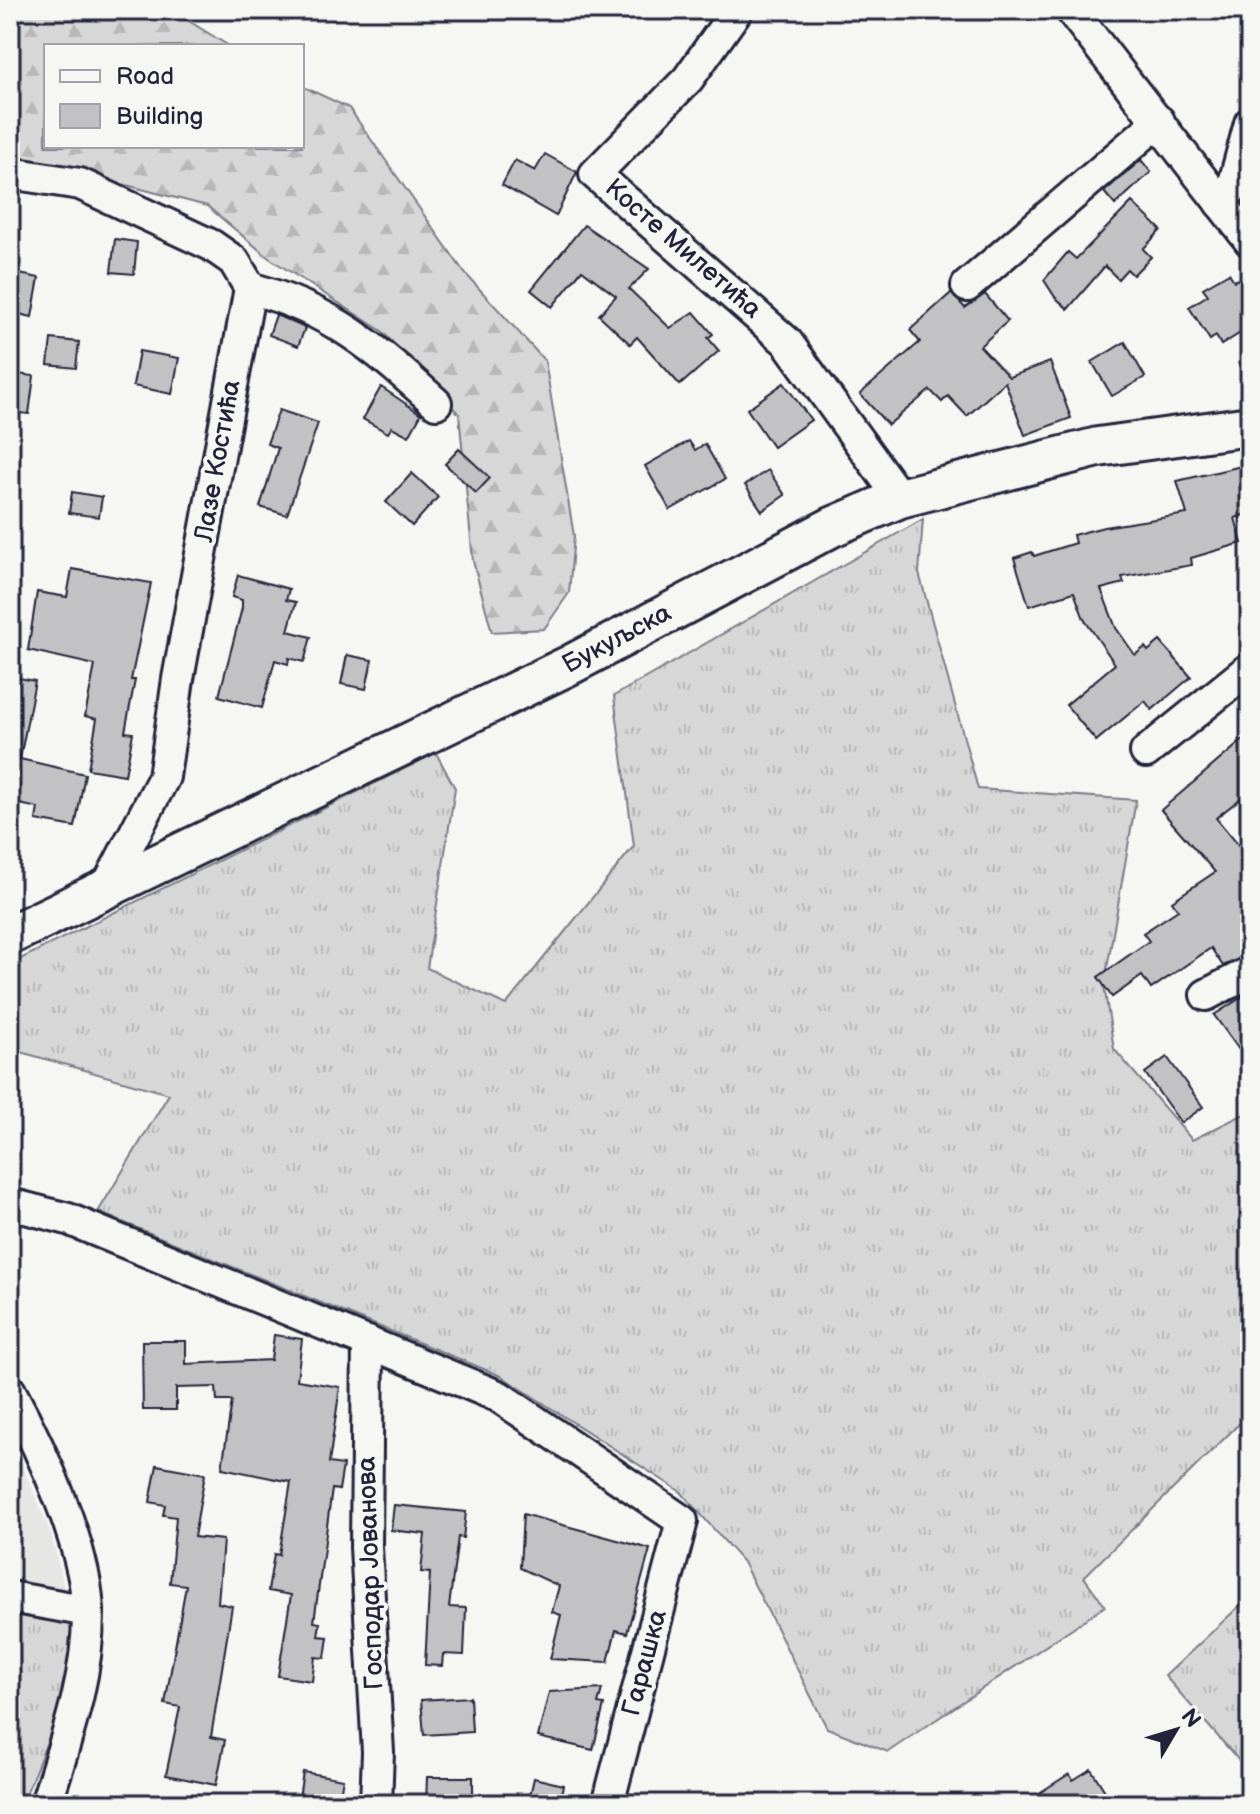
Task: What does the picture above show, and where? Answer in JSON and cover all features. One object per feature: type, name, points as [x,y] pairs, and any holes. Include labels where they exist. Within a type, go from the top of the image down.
[{"type":"main road","name":"Букуљска","points":[[10,935],[570,665],[832,527],[900,498],[1098,447],[1250,426]]},
{"type":"street","name":"Косте Милетића","points":[[737,10],[688,79],[595,174],[787,342],[900,498]]},
{"type":"street","points":[[1071,10],[1250,241]]},
{"type":"street","points":[[967,286],[1159,121]]},
{"type":"street","points":[[1220,203],[1233,187],[1250,123]]},
{"type":"street","points":[[10,173],[80,184],[211,245],[234,261],[250,288],[314,309],[373,345],[436,403]]},
{"type":"street","name":"Лазе Костића","points":[[104,892],[164,777],[178,679],[250,288]]},
{"type":"street","points":[[1146,752],[1250,668]]},
{"type":"street","points":[[1206,995],[1250,972]]},
{"type":"street","points":[[10,1204],[68,1219],[368,1342]]},
{"type":"street","name":"Гарашка","points":[[368,1342],[498,1396],[682,1521],[608,1804]]},
{"type":"street","name":"Господар Јованова","points":[[368,1342],[366,1547],[378,1752],[376,1804]]},
{"type":"street","points":[[10,1391],[66,1515],[88,1611],[79,1696],[46,1804]]},
{"type":"street","points":[[10,1597],[88,1611]]},
{"type":"shaded area","points":[[10,1436],[51,1534],[73,1623],[10,1610]]},
{"type":"green space","points":[[10,10],[171,10],[226,44],[44,44],[44,148],[304,148],[304,87],[349,108],[464,272],[545,361],[574,536],[569,593],[544,629],[492,632],[473,561],[459,414],[382,331],[269,258],[207,206],[10,155]]},
{"type":"green space","points":[[923,519],[919,573],[978,789],[1136,800],[1104,986],[1114,1049],[1192,1140],[1250,1111],[1250,1413],[1084,1577],[1105,1606],[888,1752],[827,1728],[743,1562],[681,1492],[501,1376],[98,1212],[169,1094],[10,1049],[10,964],[436,753],[455,788],[427,968],[506,1005],[634,846],[614,696]]},
{"type":"green space","points":[[1250,1596],[1250,1773],[1165,1676]]},
{"type":"green space","points":[[10,1611],[73,1623],[67,1692],[22,1804],[10,1804]]},
{"type":"building","points":[[545,154],[577,172],[556,216],[502,185],[515,160],[535,171]]},
{"type":"building","points":[[1141,160],[1151,172],[1115,205],[1104,192]]},
{"type":"building","points":[[1132,202],[1161,230],[1143,249],[1151,257],[1133,275],[1127,269],[1118,279],[1105,266],[1068,309],[1044,280],[1068,252],[1076,259]]},
{"type":"building","points":[[584,225],[649,269],[629,289],[670,328],[694,312],[713,334],[708,338],[719,351],[680,385],[637,337],[630,344],[599,315],[616,296],[582,270],[552,307],[531,290]]},
{"type":"building","points":[[115,239],[137,242],[134,274],[111,272]]},
{"type":"building","points":[[10,272],[39,278],[32,317],[10,312]]},
{"type":"building","points":[[1229,273],[1234,281],[1238,279],[1250,298],[1250,327],[1221,345],[1216,336],[1210,340],[1189,307],[1208,295],[1203,288]]},
{"type":"building","points":[[951,293],[965,308],[985,294],[1008,321],[980,346],[1009,377],[1050,362],[1071,418],[1025,435],[1005,382],[967,416],[948,396],[942,402],[930,390],[888,425],[860,394],[920,342],[910,330]]},
{"type":"building","points":[[276,315],[305,328],[298,346],[269,335]]},
{"type":"building","points":[[51,339],[79,342],[76,368],[48,365]]},
{"type":"building","points":[[1125,342],[1145,377],[1112,396],[1092,362]]},
{"type":"building","points":[[139,351],[179,358],[172,394],[133,386]]},
{"type":"building","points":[[10,373],[34,376],[29,414],[10,412]]},
{"type":"building","points":[[784,383],[811,420],[773,447],[747,409]]},
{"type":"building","points":[[381,387],[421,414],[409,436],[392,427],[388,433],[363,419]]},
{"type":"building","points":[[279,410],[318,423],[287,515],[260,507],[278,448],[267,444]]},
{"type":"building","points":[[689,441],[695,450],[705,444],[725,479],[670,510],[645,466]]},
{"type":"building","points":[[459,449],[490,478],[476,493],[445,464]]},
{"type":"building","points":[[1242,466],[1245,475],[1250,474],[1250,513],[1235,518],[1242,543],[1191,558],[1192,565],[1122,577],[1124,583],[1101,589],[1116,628],[1135,655],[1145,647],[1148,651],[1160,641],[1191,677],[1152,710],[1145,701],[1096,741],[1066,705],[1115,664],[1084,619],[1074,592],[1029,606],[1014,558],[1032,552],[1034,556],[1075,543],[1073,535],[1104,527],[1187,514],[1177,481]]},
{"type":"building","points":[[768,470],[785,495],[762,511],[745,485]]},
{"type":"building","points":[[412,473],[438,497],[412,526],[386,502]]},
{"type":"building","points":[[72,492],[102,497],[99,517],[69,513]]},
{"type":"building","points":[[72,569],[151,583],[131,680],[135,680],[125,732],[133,733],[125,775],[88,769],[97,719],[85,716],[95,665],[28,650],[37,592],[67,597]]},
{"type":"building","points":[[238,575],[289,589],[286,600],[296,602],[288,631],[311,637],[304,662],[289,658],[288,664],[275,660],[262,708],[219,696],[242,608],[242,600],[232,597]]},
{"type":"building","points":[[347,655],[372,660],[366,689],[341,684]]},
{"type":"building","points":[[14,677],[35,681],[20,759],[85,774],[75,827],[36,820],[38,808],[10,802],[10,699]]},
{"type":"building","points":[[1250,734],[1250,791],[1216,818],[1250,859],[1250,954],[1223,966],[1211,948],[1151,989],[1142,976],[1112,997],[1098,977],[1149,941],[1143,933],[1178,910],[1172,901],[1215,872],[1161,810]]},
{"type":"building","points":[[1250,992],[1250,1065],[1214,1015]]},
{"type":"building","points":[[1167,1057],[1203,1107],[1181,1123],[1145,1073]]},
{"type":"building","points":[[274,1335],[302,1339],[297,1380],[340,1387],[329,1463],[343,1465],[339,1490],[332,1489],[314,1622],[320,1623],[318,1636],[328,1637],[325,1658],[315,1657],[312,1681],[278,1676],[291,1595],[268,1591],[274,1554],[279,1555],[291,1482],[222,1468],[232,1401],[217,1401],[216,1387],[176,1388],[176,1410],[143,1410],[142,1341],[186,1341],[186,1364],[271,1360]]},
{"type":"building","points":[[157,1465],[205,1474],[194,1537],[223,1540],[218,1603],[232,1606],[211,1737],[225,1740],[216,1785],[166,1775],[180,1707],[165,1704],[186,1585],[170,1583],[176,1517],[163,1515],[165,1505],[150,1502]]},
{"type":"building","points":[[394,1505],[466,1512],[463,1538],[458,1537],[449,1607],[466,1608],[464,1655],[443,1654],[442,1666],[425,1665],[430,1573],[421,1572],[425,1534],[391,1530]]},
{"type":"building","points":[[523,1514],[650,1549],[627,1633],[616,1630],[608,1662],[550,1659],[561,1615],[552,1612],[559,1586],[520,1568]]},
{"type":"building","points":[[602,1689],[598,1704],[604,1705],[593,1750],[538,1737],[549,1692]]},
{"type":"building","points":[[470,1697],[472,1732],[424,1735],[421,1700]]},
{"type":"building","points":[[1091,1769],[1113,1804],[1022,1804],[1069,1774],[1073,1780]]},
{"type":"building","points":[[303,1772],[343,1779],[338,1804],[298,1804]]},
{"type":"building","points":[[427,1777],[473,1777],[473,1804],[426,1804]]},
{"type":"building","points":[[534,1778],[563,1785],[559,1804],[528,1804]]}]
